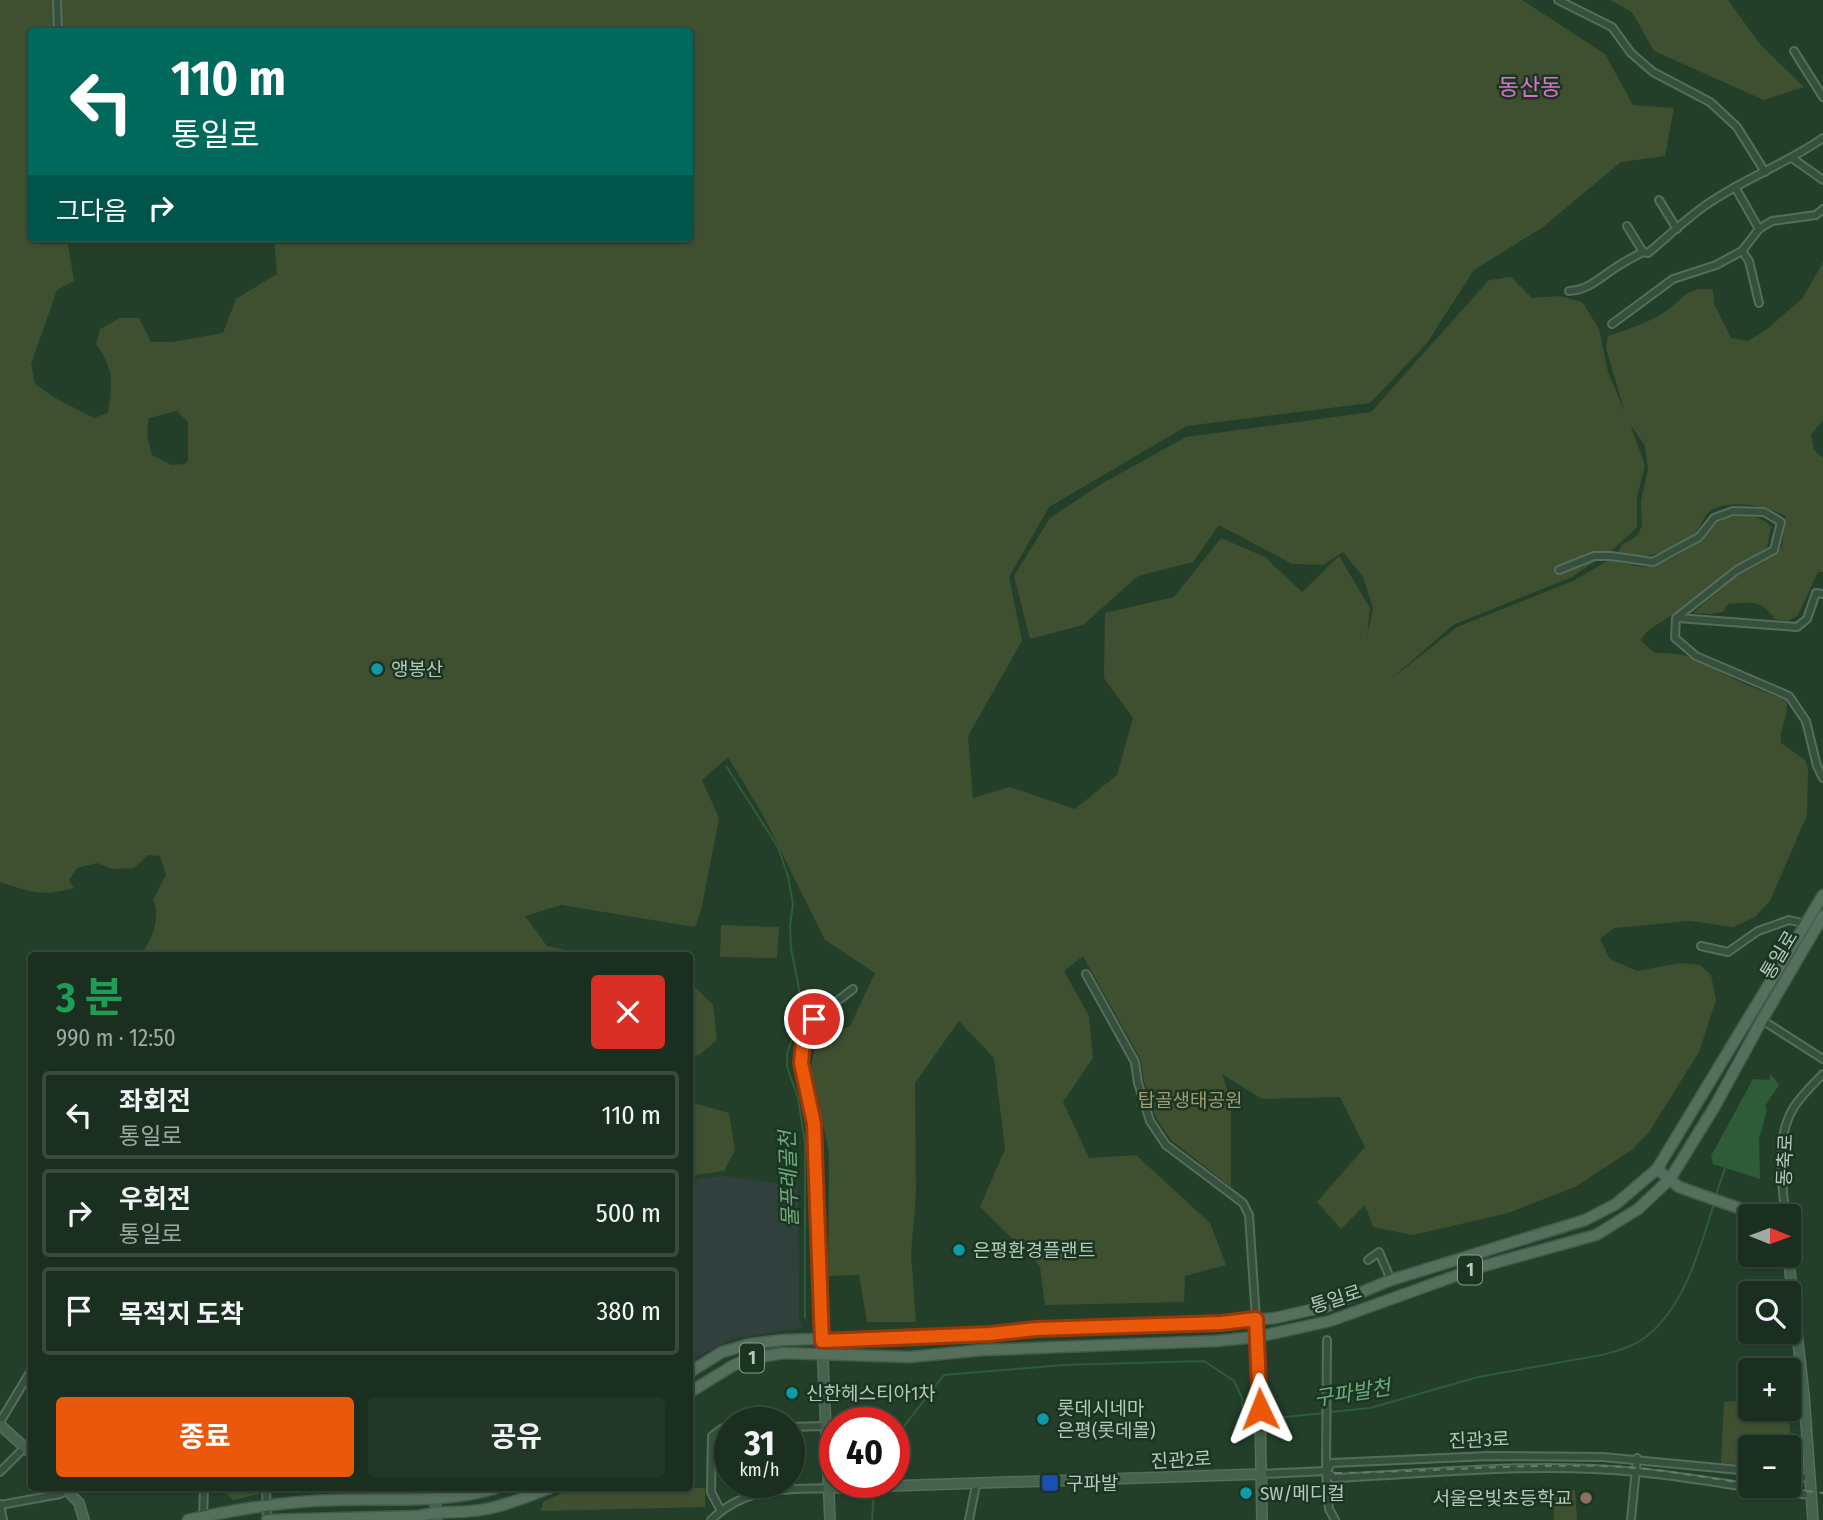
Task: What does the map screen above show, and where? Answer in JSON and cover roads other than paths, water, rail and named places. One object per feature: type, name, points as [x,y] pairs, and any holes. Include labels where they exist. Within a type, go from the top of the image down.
[{"type":"main road","name":"통일로","points":[[693,1370],[722,1352],[750,1344],[783,1340],[822,1341],[990,1334],[1036,1329],[1221,1323],[1275,1318],[1328,1306],[1391,1280],[1585,1220],[1616,1204],[1657,1170],[1823,895]]},
{"type":"main road","name":"통일로","points":[[693,1390],[734,1365],[749,1359],[783,1353],[909,1357],[983,1350],[1257,1337],[1330,1321],[1480,1267],[1596,1235],[1638,1209],[1670,1179],[1821,923]]},
{"type":"main road","points":[[1657,1170],[1679,1186],[1738,1208]]},
{"type":"main road","points":[[188,1520],[267,1504],[435,1498],[482,1491]]},
{"type":"main road","points":[[267,1520],[437,1516],[485,1510],[542,1491]]},
{"type":"street","points":[[57,0],[58,28]]},
{"type":"street","points":[[1558,0],[1612,27],[1631,54],[1653,72],[1710,102],[1737,127],[1765,172]]},
{"type":"street","points":[[1794,51],[1823,96]]},
{"type":"street","points":[[1569,291],[1580,290],[1643,252],[1648,253],[1706,205],[1823,138]]},
{"type":"street","points":[[1792,158],[1823,180]]},
{"type":"street","points":[[1735,187],[1759,229]]},
{"type":"street","points":[[1659,200],[1677,229]]},
{"type":"street","points":[[1612,324],[1673,279],[1716,265],[1742,251],[1759,229],[1772,221],[1816,215],[1823,209]]},
{"type":"street","points":[[1628,226],[1643,252]]},
{"type":"street","points":[[1742,251],[1749,261],[1759,303]]},
{"type":"street","points":[[1559,570],[1594,556],[1653,562],[1699,537],[1713,518],[1733,511],[1764,512],[1781,522],[1773,550],[1737,570],[1676,618],[1675,638],[1696,656],[1789,696],[1806,721],[1817,766],[1823,778]]},
{"type":"street","points":[[1676,618],[1797,626],[1807,619],[1816,593],[1823,594]]},
{"type":"street","points":[[1701,946],[1728,952],[1758,931],[1789,920],[1806,924]]},
{"type":"street","points":[[1086,974],[1135,1062],[1138,1083],[1150,1121],[1166,1145],[1243,1203],[1249,1216],[1261,1430],[1262,1520]]},
{"type":"street","points":[[825,1407],[816,1147],[801,1063],[803,1042],[814,1019],[853,989]]},
{"type":"street","points":[[1762,1020],[1823,1059]]},
{"type":"street","name":"동축로","points":[[1784,1204],[1782,1145],[1786,1123],[1793,1108],[1823,1074]]},
{"type":"street","points":[[1368,1260],[1379,1252],[1391,1280]]},
{"type":"street","points":[[1789,1267],[1804,1395],[1813,1520]]},
{"type":"street","points":[[1327,1340],[1326,1471],[1329,1509],[1335,1520]]},
{"type":"street","points":[[0,1472],[28,1451],[0,1423],[28,1376]]},
{"type":"street","points":[[714,1435],[711,1492],[714,1498]]},
{"type":"street","name":"진관3로","points":[[1326,1471],[1332,1463],[1489,1456],[1637,1458],[1738,1470]]},
{"type":"street","points":[[1631,1520],[1637,1458]]},
{"type":"street","points":[[1702,1480],[1703,1466]]},
{"type":"street","name":"진관3로","points":[[1262,1474],[1326,1471],[1334,1478],[1534,1469],[1637,1472],[1811,1495]]},
{"type":"street","name":"진관2로","points":[[910,1486],[1262,1474]]},
{"type":"street","points":[[1801,1477],[1810,1478]]},
{"type":"street","points":[[969,1520],[976,1485]]},
{"type":"street","points":[[711,1520],[721,1511],[753,1493],[819,1489]]},
{"type":"street","points":[[3,1520],[0,1505],[64,1491]]},
{"type":"street","points":[[70,1491],[79,1503],[84,1520]]},
{"type":"street","points":[[203,1516],[204,1491]]},
{"type":"street","points":[[267,1491],[267,1520]]},
{"type":"street","points":[[435,1498],[437,1516]]},
{"type":"street","points":[[714,1498],[721,1511]]},
{"type":"street","points":[[829,1498],[830,1520]]},
{"type":"waterway","name":"물푸레골천","points":[[726,766],[778,847],[788,876],[793,904],[791,948],[800,994],[798,1024],[787,1053],[787,1067],[798,1098],[805,1143],[805,1318]]},
{"type":"waterway","name":"구파발천","points":[[1716,1195],[1725,1168]]},
{"type":"waterway","name":"구파발천","points":[[1330,1412],[1370,1408],[1478,1377],[1602,1355],[1637,1343],[1660,1323],[1681,1292],[1690,1275],[1714,1204]]},
{"type":"waterway","name":"구파발천","points":[[910,1419],[944,1375],[1063,1365],[1204,1361],[1234,1381],[1242,1398],[1242,1421],[1255,1420]]},
{"type":"waterway","name":"구파발천","points":[[1264,1419],[1325,1413]]},
{"type":"waterway","name":"구파발천","points":[[872,1520],[873,1498]]},
{"type":"railway","points":[[1335,1473],[1602,1466],[1658,1470],[1738,1482]]},
{"type":"railway","points":[[1801,1490],[1823,1493]]},
{"type":"place","name":"앵봉산","points":[[377,669]]},
{"type":"place","name":"은평환경플랜트","points":[[959,1250]]},
{"type":"place","name":"신한헤스티아1차","points":[[792,1393]]},
{"type":"place","name":"롯데시네마 은평(롯데몰)","points":[[1043,1419]]},
{"type":"place","name":"구파발","points":[[1050,1483]]},
{"type":"place","name":"SW/메디컬","points":[[1246,1493]]},
{"type":"place","name":"서울은빛초등학교","points":[[1586,1498]]},
{"type":"district","name":"동산동","points":[[1530,87]]},
{"type":"park label","name":"탑골생태공원","points":[[1190,1100]]}]
